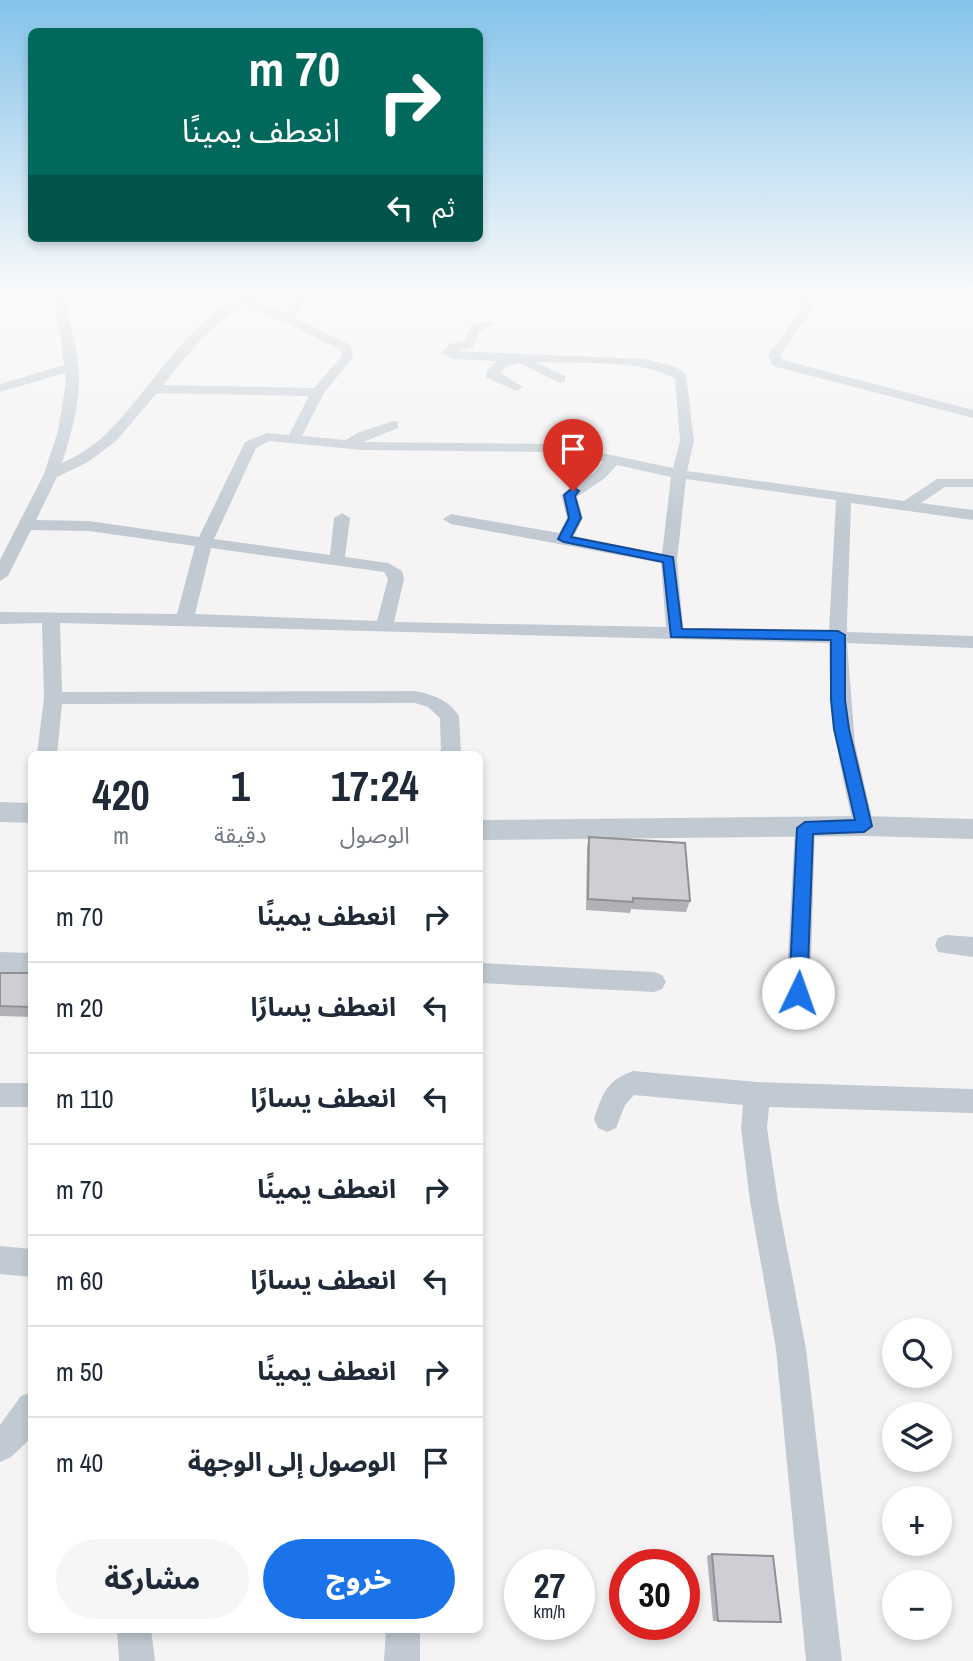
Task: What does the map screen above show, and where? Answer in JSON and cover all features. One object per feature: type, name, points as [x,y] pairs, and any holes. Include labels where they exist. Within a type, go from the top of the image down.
[{"type":"street","points":[[0,388],[63,370]]},
{"type":"street","points":[[0,576],[51,474],[65,431],[73,382],[71,370]]},
{"type":"street","points":[[51,474],[66,469],[89,455],[155,389],[171,370]]},
{"type":"street","points":[[293,440],[318,392],[336,370]]},
{"type":"street","points":[[495,370],[494,377],[516,387]]},
{"type":"street","points":[[540,370],[560,379]]},
{"type":"street","points":[[666,370],[677,373],[682,380],[688,423],[669,559],[675,634]]},
{"type":"street","points":[[803,370],[973,414]]},
{"type":"street","points":[[155,389],[318,392]]},
{"type":"street","points":[[350,445],[362,436],[393,425]]},
{"type":"street","points":[[186,618],[204,543],[250,445],[267,437],[350,445],[546,446],[679,474],[973,515]]},
{"type":"street","points":[[564,539],[575,518],[569,495],[600,475],[612,461]]},
{"type":"street","points":[[907,506],[942,482],[973,483]]},
{"type":"street","points":[[844,497],[838,700],[841,729],[861,818]]},
{"type":"street","points":[[337,560],[342,518]]},
{"type":"street","points":[[451,519],[669,559]]},
{"type":"street","points":[[24,525],[89,526],[382,567],[394,572],[396,579],[384,627]]},
{"type":"street","points":[[47,751],[53,698],[51,617]]},
{"type":"street","points":[[0,618],[186,618],[384,627],[838,635],[973,642]]},
{"type":"street","points":[[53,698],[415,697],[434,702],[449,716],[451,751]]},
{"type":"street","points":[[0,812],[28,813]]},
{"type":"street","points":[[483,815],[861,818],[973,812]]},
{"type":"street","points":[[483,830],[805,828],[861,818],[973,829]]},
{"type":"street","points":[[798,993],[805,828]]},
{"type":"street","points":[[0,830],[28,830]]},
{"type":"street","points":[[946,945],[973,947]]},
{"type":"street","points":[[0,962],[28,963]]},
{"type":"street","points":[[483,973],[654,982]]},
{"type":"street","points":[[607,1119],[622,1086],[633,1083],[757,1094],[973,1101]]},
{"type":"street","points":[[0,1095],[28,1094]]},
{"type":"street","points":[[757,1094],[754,1128],[764,1202],[791,1349],[824,1661]]},
{"type":"street","points":[[0,1260],[28,1263]]},
{"type":"street","points":[[0,1446],[17,1431],[28,1413]]},
{"type":"street","points":[[134,1633],[138,1661]]},
{"type":"street","points":[[402,1661],[403,1633]]},
{"type":"building","points":[[589,837],[685,843],[690,901],[633,898],[633,902],[588,899]]},
{"type":"building","points":[[0,973],[28,973],[28,1007],[0,1006]]},
{"type":"building","points":[[712,1554],[773,1556],[781,1622],[718,1621]]},
{"type":"route","points":[[573,491],[569,495],[569,502],[575,518],[564,539],[669,559],[675,634],[838,635],[837,675],[841,729],[864,826],[805,828],[798,993]]}]
